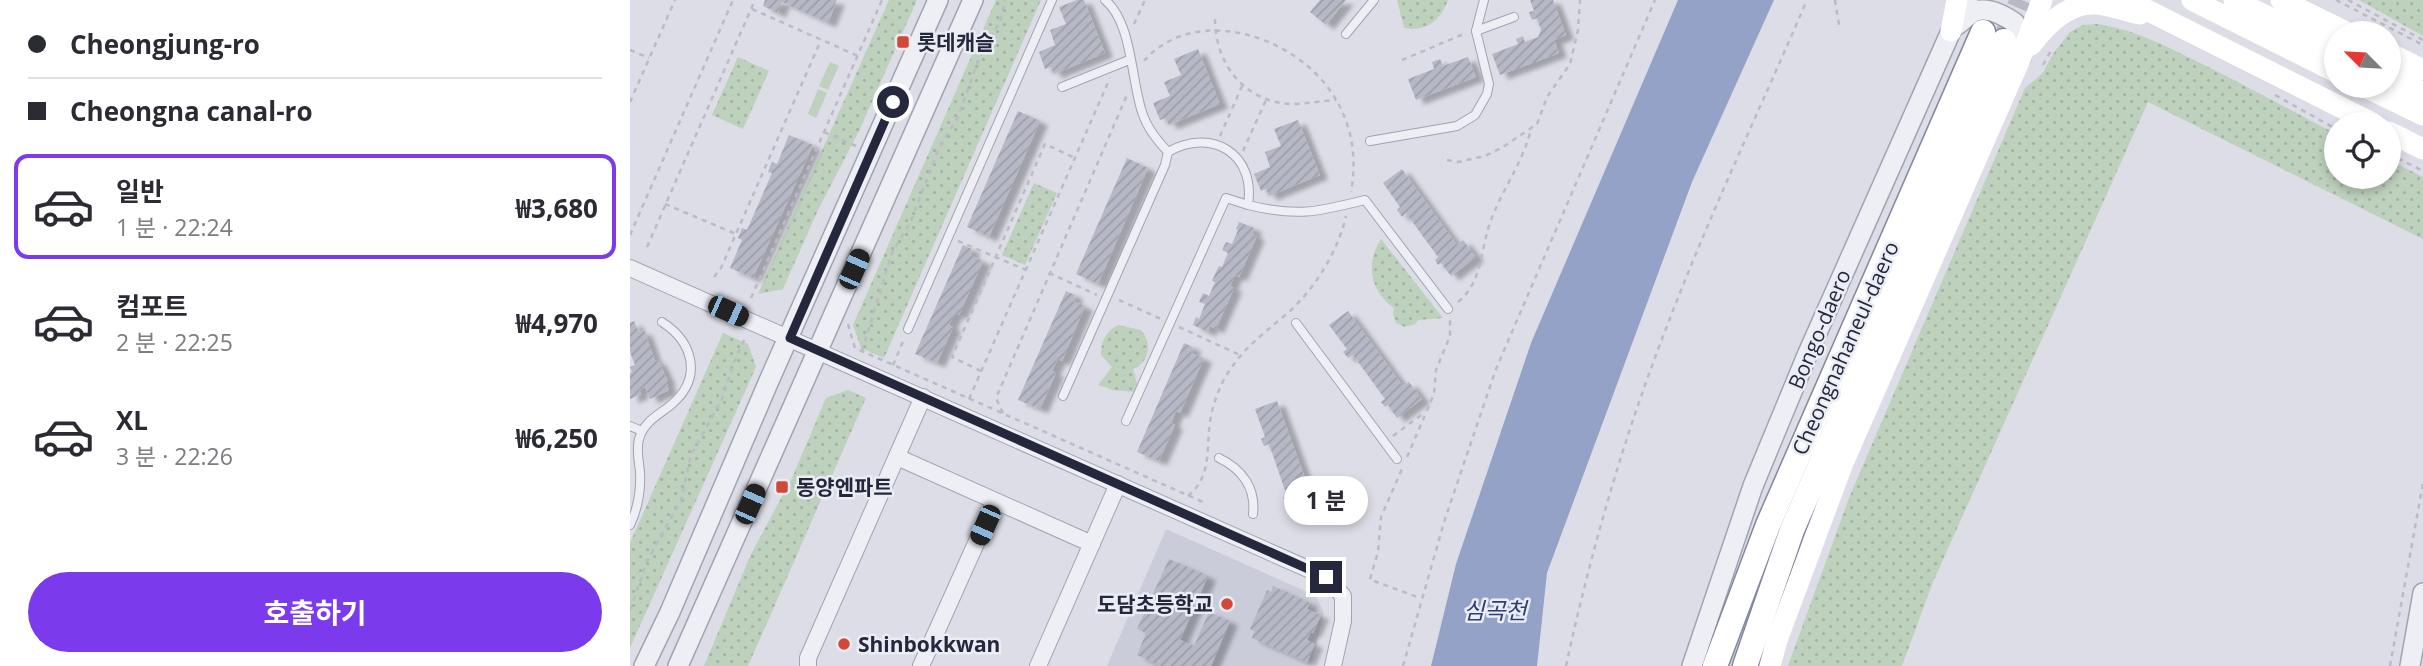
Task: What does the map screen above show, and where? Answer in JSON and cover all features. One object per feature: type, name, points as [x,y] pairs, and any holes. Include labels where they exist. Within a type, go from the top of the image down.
[{"type":"highway","name":"Cheongnahaneul-daero","points":[[1715,666],[1768,525],[2003,43]]},
{"type":"highway","name":"Cheongnahaneul-daero","points":[[1745,666],[1792,530],[2003,43]]},
{"type":"main road","points":[[1951,31],[1956,0]]},
{"type":"main road","points":[[1770,666],[1777,640],[1843,463],[2003,43],[2042,0]]},
{"type":"main road","points":[[2127,0],[2350,112]]},
{"type":"main road","points":[[2192,0],[2324,66]]},
{"type":"main road","points":[[2235,0],[2324,44]]},
{"type":"main road","points":[[2281,0],[2324,21]]},
{"type":"main road","points":[[2003,43],[2057,16],[2094,3],[2170,21]]},
{"type":"main road","points":[[2401,59],[2423,70]]},
{"type":"main road","points":[[2401,82],[2423,93]]},
{"type":"main road","points":[[2387,98],[2423,116]]},
{"type":"main road","points":[[2401,138],[2423,149]]},
{"type":"street","points":[[644,666],[938,0]]},
{"type":"street","points":[[678,666],[973,0]]},
{"type":"street","name":"Bongo-daero","points":[[1692,666],[1753,485],[1808,353],[1951,31],[1968,0]]},
{"type":"street","points":[[1951,31],[1977,11],[1991,11],[2004,15],[2015,23],[2003,43]]},
{"type":"street","points":[[630,268],[1326,577],[1343,596],[1343,621],[1333,666]]},
{"type":"street","points":[[808,666],[808,658],[923,397]]},
{"type":"street","points":[[897,457],[1092,544]]},
{"type":"street","points":[[1038,666],[1118,484]]},
{"type":"street","points":[[921,666],[995,501]]},
{"type":"street","points":[[2410,666],[2423,593]]},
{"type":"lane","points":[[908,330],[1052,0]]},
{"type":"lane","points":[[1105,0],[1121,22],[1147,123],[1152,134],[1168,152]]},
{"type":"lane","points":[[1346,34],[1374,0]]},
{"type":"lane","points":[[1370,142],[1457,126],[1475,116],[1488,94],[1489,84],[1476,31],[1483,0]]},
{"type":"lane","points":[[1476,31],[1514,17]]},
{"type":"lane","points":[[1062,87],[1129,61]]},
{"type":"lane","points":[[1168,152],[1200,142],[1216,145],[1239,161],[1248,176],[1248,205]]},
{"type":"lane","points":[[1063,396],[1165,165],[1168,152]]},
{"type":"lane","points":[[1126,421],[1226,198],[1248,205],[1300,214],[1365,200],[1448,309]]},
{"type":"lane","points":[[630,525],[640,491],[638,447],[642,431],[655,416],[673,403],[684,389],[690,373],[691,357],[686,344],[675,331],[662,322]]},
{"type":"lane","points":[[1296,323],[1397,458]]},
{"type":"lane","points":[[630,426],[642,431]]},
{"type":"lane","points":[[1220,458],[1232,464],[1243,475],[1253,499],[1253,514]]},
{"type":"lane","points":[[650,666],[670,612]]},
{"type":"path","points":[[630,102],[675,0]]},
{"type":"path","points":[[630,235],[733,0]]},
{"type":"path","points":[[647,247],[755,0]]},
{"type":"path","points":[[751,298],[882,0]]},
{"type":"path","points":[[862,351],[892,253],[911,221],[935,158],[961,110],[979,58],[1000,21],[1005,0]]},
{"type":"path","points":[[1126,41],[1145,0]]},
{"type":"path","points":[[1447,160],[1458,162],[1485,156],[1536,124],[1552,89],[1570,64],[1578,30],[1579,0]]},
{"type":"path","points":[[1403,666],[1421,598],[1496,369],[1655,0]]},
{"type":"path","points":[[1566,666],[1590,564],[1623,452],[1666,327],[1718,201],[1807,0]]},
{"type":"path","points":[[1835,0],[1839,25]]},
{"type":"path","points":[[2336,0],[2423,43]]},
{"type":"path","points":[[2348,0],[2423,43]]},
{"type":"path","points":[[751,9],[858,56]]},
{"type":"path","points":[[1215,19],[1215,36],[1222,59],[1243,85],[1266,98],[1290,104],[1336,100]]},
{"type":"path","points":[[1402,60],[1476,31]]},
{"type":"path","points":[[714,277],[721,268],[821,40]]},
{"type":"path","points":[[1003,413],[996,398],[1134,79],[1153,46]]},
{"type":"path","points":[[2043,65],[2053,46]]},
{"type":"path","points":[[630,50],[649,58]]},
{"type":"path","points":[[1188,496],[1199,487],[1206,469],[1212,410],[1223,381],[1251,342],[1290,311],[1315,281],[1338,241],[1349,204],[1353,144],[1346,120],[1318,72],[1295,51]]},
{"type":"path","points":[[969,399],[1116,66]]},
{"type":"path","points":[[1216,145],[1243,85]]},
{"type":"path","points":[[2273,94],[2324,122]]},
{"type":"path","points":[[1239,161],[1266,98]]},
{"type":"path","points":[[1421,598],[1372,580],[1378,552],[1379,526],[1384,507],[1434,394],[1436,370],[1450,336],[1448,309],[1468,293],[1485,251],[1489,225],[1527,145],[1531,129]]},
{"type":"path","points":[[824,132],[856,146]]},
{"type":"path","points":[[981,371],[952,357],[1045,144],[1075,158]]},
{"type":"path","points":[[2401,161],[2423,171]]},
{"type":"path","points":[[665,204],[736,234]]},
{"type":"path","points":[[949,236],[1026,271]]},
{"type":"path","points":[[1049,273],[1106,298]]},
{"type":"path","points":[[847,325],[855,348],[1203,502]]},
{"type":"path","points":[[893,365],[908,330]]},
{"type":"path","points":[[630,610],[648,559],[681,500],[691,455],[722,399],[745,338]]},
{"type":"path","points":[[1385,442],[1427,412]]},
{"type":"path","points":[[2390,666],[2423,483]]},
{"type":"shaded area","name":"도담초등학교","points":[[1166,529],[1316,596],[1324,613],[1311,666],[1107,666]]},
{"type":"green space","points":[[889,0],[917,0],[860,129],[818,210],[783,289],[758,294]]},
{"type":"green space","points":[[996,0],[1041,0],[884,358],[861,348],[853,325]]},
{"type":"green space","points":[[1397,0],[1448,0],[1436,19],[1425,26],[1412,29],[1404,28]]},
{"type":"green space","points":[[2359,0],[2423,0],[2423,36],[2401,24],[2401,21]]},
{"type":"green space","points":[[2097,24],[2123,30],[2161,44],[2324,128],[2324,189],[2401,189],[2401,166],[2423,177],[2423,239],[2148,102],[1933,582],[1902,666],[1788,666],[1849,498],[2025,88],[2043,73],[2070,32],[2083,25]]},
{"type":"green space","points":[[738,57],[769,71],[743,129],[712,115]]},
{"type":"green space","points":[[830,62],[839,66],[828,90],[819,86]]},
{"type":"green space","points":[[818,89],[827,93],[816,118],[808,114]]},
{"type":"green space","points":[[1034,183],[1057,193],[1025,265],[1002,255]]},
{"type":"green space","points":[[1381,239],[1443,318],[1418,320],[1405,327],[1396,323],[1394,308],[1380,293],[1372,276],[1373,258]]},
{"type":"green space","points":[[1118,325],[1141,330],[1147,341],[1146,357],[1133,369],[1137,384],[1134,392],[1098,385],[1112,367],[1101,355],[1103,341],[1107,333]]},
{"type":"green space","points":[[723,333],[748,344],[756,367],[630,648],[630,543]]},
{"type":"green space","points":[[848,390],[866,398],[748,666],[704,666],[751,554],[792,478],[826,398]]},
{"type":"water","name":"심곡천","points":[[1678,0],[1774,0],[1692,182],[1547,573],[1537,666],[1431,666],[1456,564],[1531,343]]},
{"type":"building","points":[[765,0],[837,0],[828,23],[782,2],[778,13],[763,6]]},
{"type":"building","points":[[1084,0],[1105,53],[1054,74],[1051,67],[1045,69],[1039,52],[1055,45],[1050,30],[1066,24],[1059,7]]},
{"type":"building","points":[[1320,0],[1346,0],[1326,25],[1310,12]]},
{"type":"building","points":[[1530,0],[1553,0],[1566,35],[1554,40],[1559,53],[1500,75],[1492,54],[1518,44],[1516,39],[1523,36],[1525,42],[1538,37],[1541,30],[1537,18],[1532,20],[1529,12],[1534,11]]},
{"type":"building","points":[[1198,49],[1220,104],[1169,125],[1166,118],[1160,120],[1153,103],[1170,96],[1164,82],[1181,75],[1174,59]]},
{"type":"building","points":[[1468,57],[1476,77],[1416,100],[1408,79],[1434,69],[1432,62],[1440,59],[1443,66]]},
{"type":"building","points":[[1018,111],[1040,121],[989,237],[967,227]]},
{"type":"building","points":[[1298,120],[1320,175],[1269,196],[1266,189],[1261,191],[1254,174],[1270,167],[1265,152],[1281,146],[1274,129]]},
{"type":"building","points":[[789,135],[813,145],[753,278],[730,268],[742,240],[738,238],[742,228],[747,230],[772,173],[768,172],[772,162],[777,164]]},
{"type":"building","points":[[1127,158],[1148,168],[1098,284],[1076,274]]},
{"type":"building","points":[[1402,169],[1457,245],[1463,240],[1476,257],[1451,276],[1441,263],[1438,265],[1435,260],[1438,257],[1406,213],[1402,217],[1397,210],[1400,207],[1383,183]]},
{"type":"building","points":[[1239,222],[1254,228],[1252,234],[1257,236],[1239,277],[1235,275],[1232,281],[1230,286],[1234,288],[1216,329],[1210,326],[1208,332],[1193,325],[1196,317],[1199,319],[1205,304],[1199,302],[1203,293],[1209,296],[1215,282],[1212,281],[1215,274],[1219,266],[1222,267],[1228,253],[1222,250],[1226,242],[1232,244]]},
{"type":"building","points":[[963,245],[972,249],[970,255],[983,261],[959,315],[955,313],[949,325],[953,327],[937,363],[915,354]]},
{"type":"building","points":[[1066,291],[1075,295],[1073,301],[1085,306],[1062,361],[1058,359],[1052,371],[1056,373],[1040,409],[1018,400]]},
{"type":"building","points":[[1348,311],[1403,386],[1409,382],[1422,399],[1397,418],[1388,405],[1385,407],[1381,402],[1385,399],[1353,355],[1348,358],[1343,352],[1347,349],[1329,325]]},
{"type":"building","points":[[634,321],[639,332],[644,330],[655,361],[658,360],[668,381],[669,390],[650,399],[645,387],[639,390],[641,394],[630,399],[630,367],[635,365],[630,352],[630,323]]},
{"type":"building","points":[[1184,343],[1193,347],[1191,353],[1204,358],[1180,413],[1176,411],[1171,423],[1175,425],[1159,461],[1137,452]]},
{"type":"building","points":[[1277,401],[1309,489],[1316,486],[1323,506],[1294,517],[1289,502],[1285,503],[1283,497],[1287,496],[1269,444],[1264,446],[1261,439],[1265,437],[1255,409]]},
{"type":"building","points":[[1169,559],[1208,576],[1180,640],[1194,646],[1209,612],[1230,621],[1211,666],[1161,666],[1137,655],[1146,633],[1137,629]]},
{"type":"building","points":[[1273,586],[1310,603],[1307,609],[1321,615],[1307,640],[1315,644],[1307,662],[1252,638],[1254,631],[1250,629],[1267,590],[1271,592]]},
{"type":"tunnel","points":[[2004,41],[2022,0]]},
{"type":"place","name":"롯데캐슬","points":[[903,42]]},
{"type":"place","name":"동양엔파트","points":[[782,487]]},
{"type":"place","name":"도담초등학교","points":[[1227,604]]},
{"type":"place","name":"Shinbokkwan","points":[[844,644]]},
{"type":"route","points":[[893,102],[790,338],[1326,577]]}]
